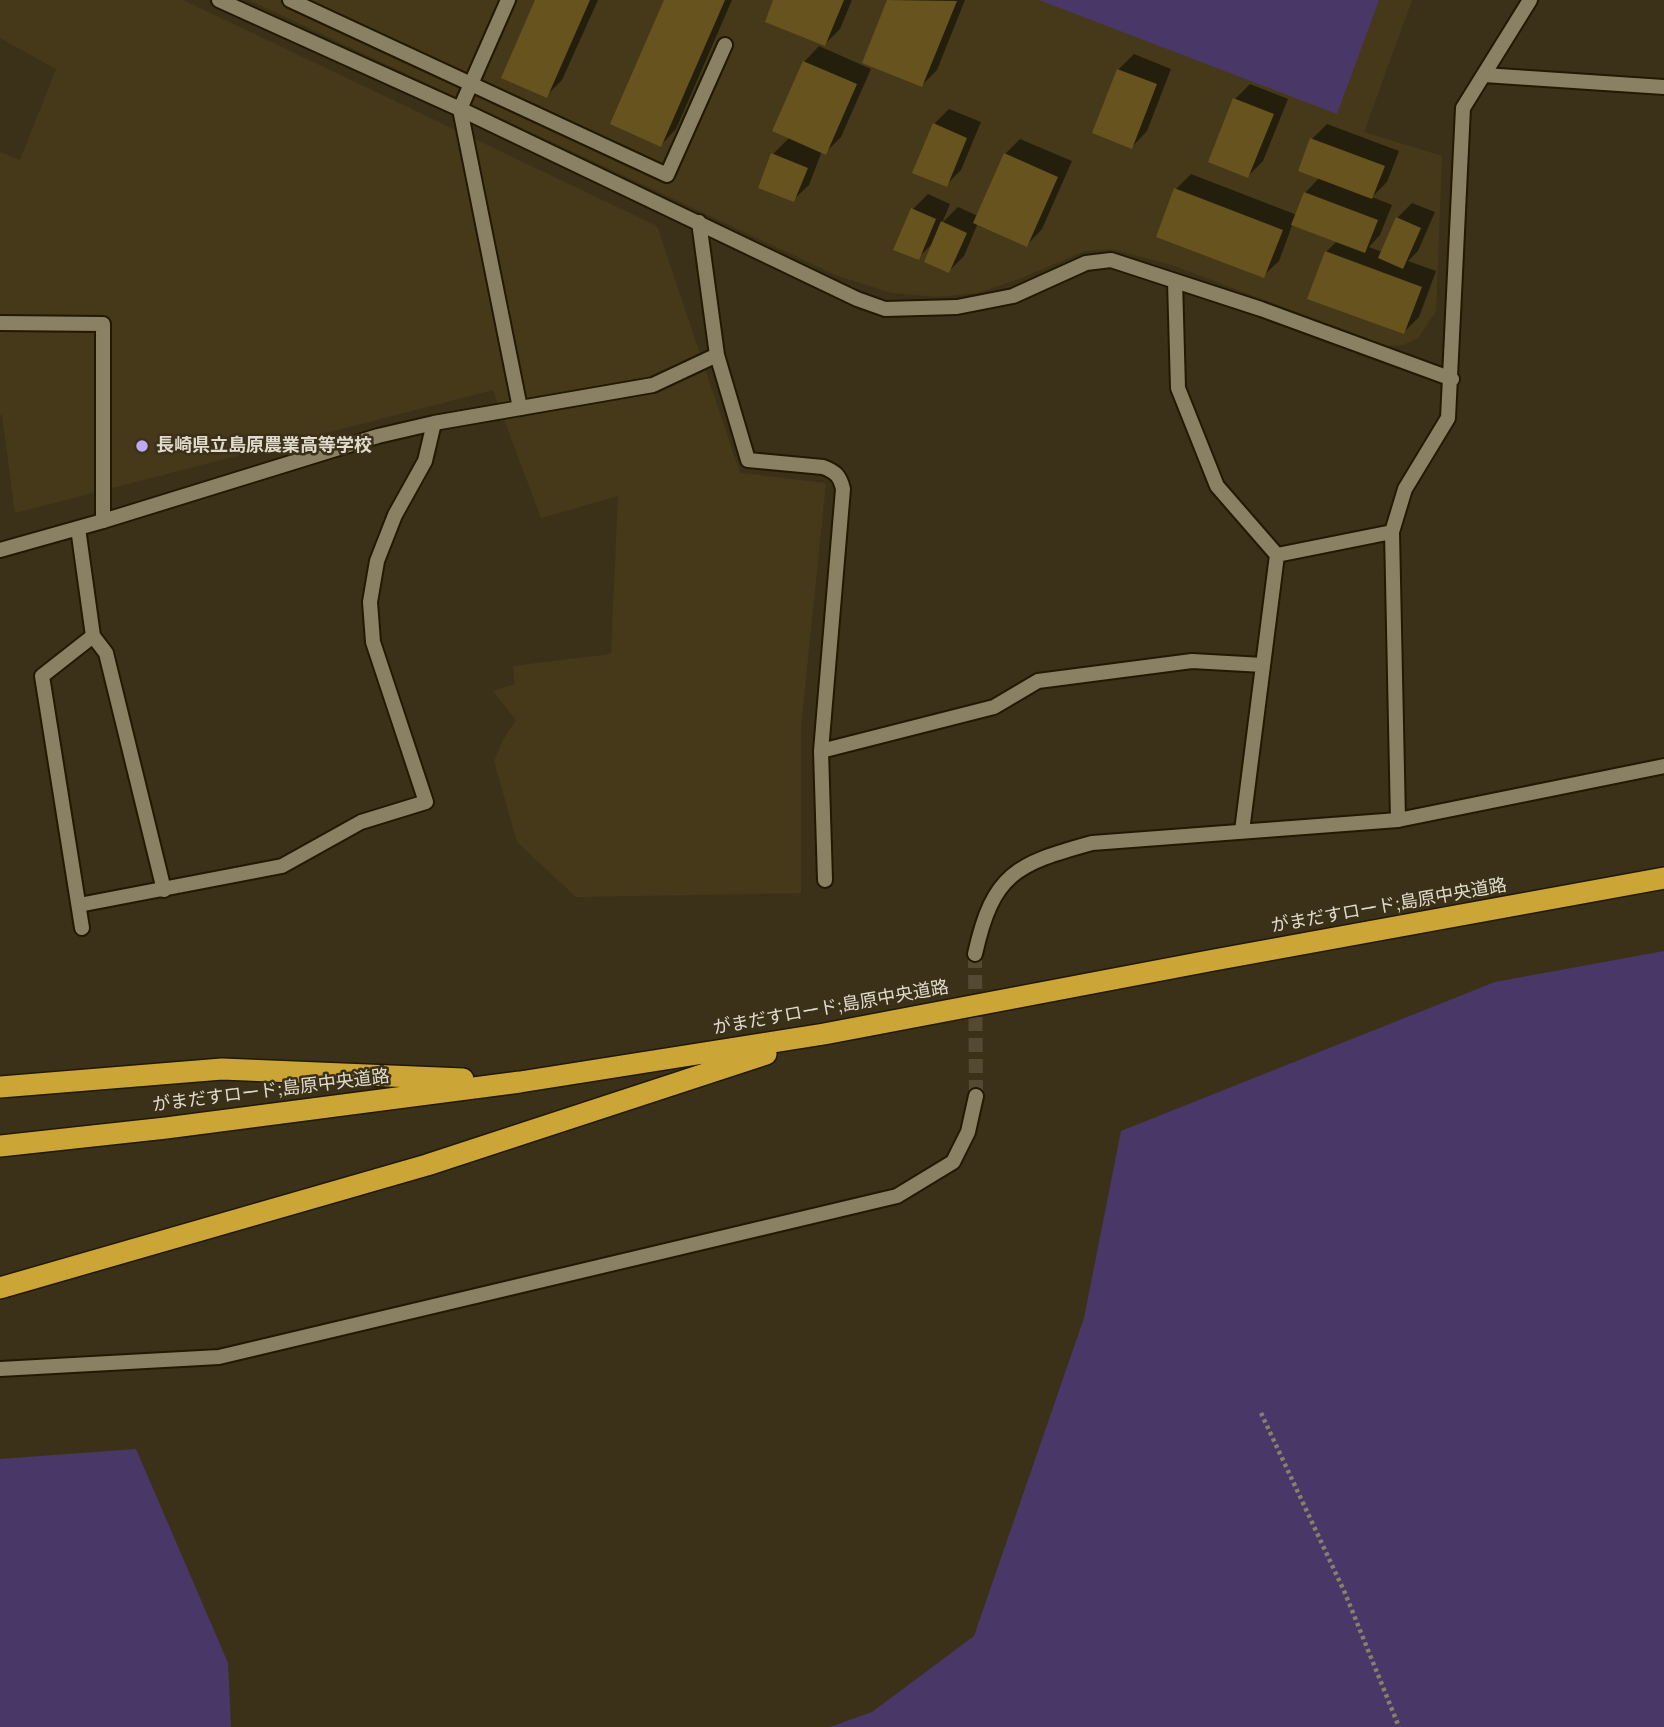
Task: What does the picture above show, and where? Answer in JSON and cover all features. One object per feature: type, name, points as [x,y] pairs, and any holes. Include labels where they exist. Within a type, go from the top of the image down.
[{"type":"highway","name":"がまだすロード;島原中央道路","points":[[0,1146],[166,1128],[520,1082],[824,1034],[1200,962],[1664,878]]},
{"type":"highway","points":[[0,1288],[427,1166],[824,1034]]},
{"type":"highway","points":[[0,1087],[222,1069],[520,1082]]},
{"type":"street","points":[[219,0],[460,108],[857,299],[885,309],[957,307],[1013,296],[1086,262],[1111,260],[1261,309],[1452,379]]},
{"type":"street","points":[[290,0],[667,175],[725,45]]},
{"type":"street","points":[[508,0],[460,108],[520,408]]},
{"type":"street","points":[[1398,820],[1392,532],[1405,489],[1448,418],[1452,379],[1463,108],[1530,0]]},
{"type":"street","points":[[1484,75],[1664,87]]},
{"type":"street","points":[[699,222],[717,355],[748,460],[823,467],[833,470],[841,477],[843,489],[821,751],[825,880]]},
{"type":"street","points":[[1175,282],[1178,388],[1217,486],[1277,555],[1242,831]]},
{"type":"street","points":[[0,323],[103,324],[103,521]]},
{"type":"street","points":[[0,550],[378,436],[434,423],[653,385],[717,355]]},
{"type":"street","points":[[79,905],[282,866],[361,822],[426,802],[373,642],[370,602],[377,561],[395,515],[425,461],[434,423]]},
{"type":"street","points":[[78,528],[93,636],[106,653],[164,890]]},
{"type":"street","points":[[1277,555],[1392,532]]},
{"type":"street","points":[[82,928],[42,676],[93,636]]},
{"type":"street","points":[[821,751],[994,707],[1038,681],[1192,661],[1263,665]]},
{"type":"street","points":[[975,954],[981,923],[992,899],[1006,881],[1023,867],[1044,857],[1092,843],[1398,820],[1664,766]]},
{"type":"street","points":[[0,1369],[219,1357],[897,1196],[953,1162],[968,1132],[976,1096]]},
{"type":"path","points":[[1261,1413],[1345,1593],[1399,1727]]},
{"type":"shaded area","name":"長崎県立島原農業高等学校","points":[[0,0],[183,0],[657,226],[740,473],[826,483],[801,725],[801,893],[576,897],[517,842],[494,761],[516,720],[493,691],[515,684],[513,666],[611,654],[618,496],[541,518],[493,390],[15,513],[0,415],[0,152],[20,160],[56,69],[0,38]]},
{"type":"shaded area","points":[[249,0],[1412,0],[1364,132],[1442,156],[1436,311],[1418,338],[1403,345],[1386,346],[1172,265],[1111,249],[1085,251],[1019,279],[977,293],[937,297],[892,293],[838,276]]},
{"type":"shaded area","points":[[1039,0],[1379,0],[1337,114]]},
{"type":"shaded area","points":[[1664,951],[1664,1727],[830,1727],[872,1712],[974,1636],[1084,1318],[1121,1131],[1495,982]]},
{"type":"shaded area","points":[[136,1449],[228,1663],[231,1727],[0,1727],[0,1459]]},
{"type":"building","points":[[535,0],[590,0],[547,98],[501,78]]},
{"type":"building","points":[[664,0],[725,0],[661,147],[610,124]]},
{"type":"building","points":[[773,0],[844,0],[825,46],[765,22]]},
{"type":"building","points":[[887,0],[957,1],[922,87],[862,63]]},
{"type":"building","points":[[803,61],[857,84],[826,155],[772,131]]},
{"type":"building","points":[[1117,69],[1157,84],[1132,149],[1092,133]]},
{"type":"building","points":[[1233,98],[1274,114],[1248,178],[1208,162]]},
{"type":"building","points":[[933,123],[967,138],[947,187],[912,173]]},
{"type":"building","points":[[1310,138],[1385,166],[1372,199],[1298,171]]},
{"type":"building","points":[[771,153],[808,168],[794,202],[758,188]]},
{"type":"building","points":[[1004,153],[1058,177],[1027,247],[973,223]]},
{"type":"building","points":[[1174,188],[1283,230],[1264,278],[1156,237]]},
{"type":"building","points":[[1304,192],[1378,220],[1365,253],[1291,225]]},
{"type":"building","points":[[911,208],[936,219],[919,260],[893,250]]},
{"type":"building","points":[[1396,217],[1421,228],[1403,269],[1378,258]]},
{"type":"building","points":[[941,221],[967,233],[949,273],[924,262]]},
{"type":"building","points":[[1325,251],[1422,287],[1404,334],[1307,299]]},
{"type":"tunnel","points":[[975,954],[976,1096]]},
{"type":"place","name":"長崎県立島原農業高等学校","points":[[142,446]]}]
